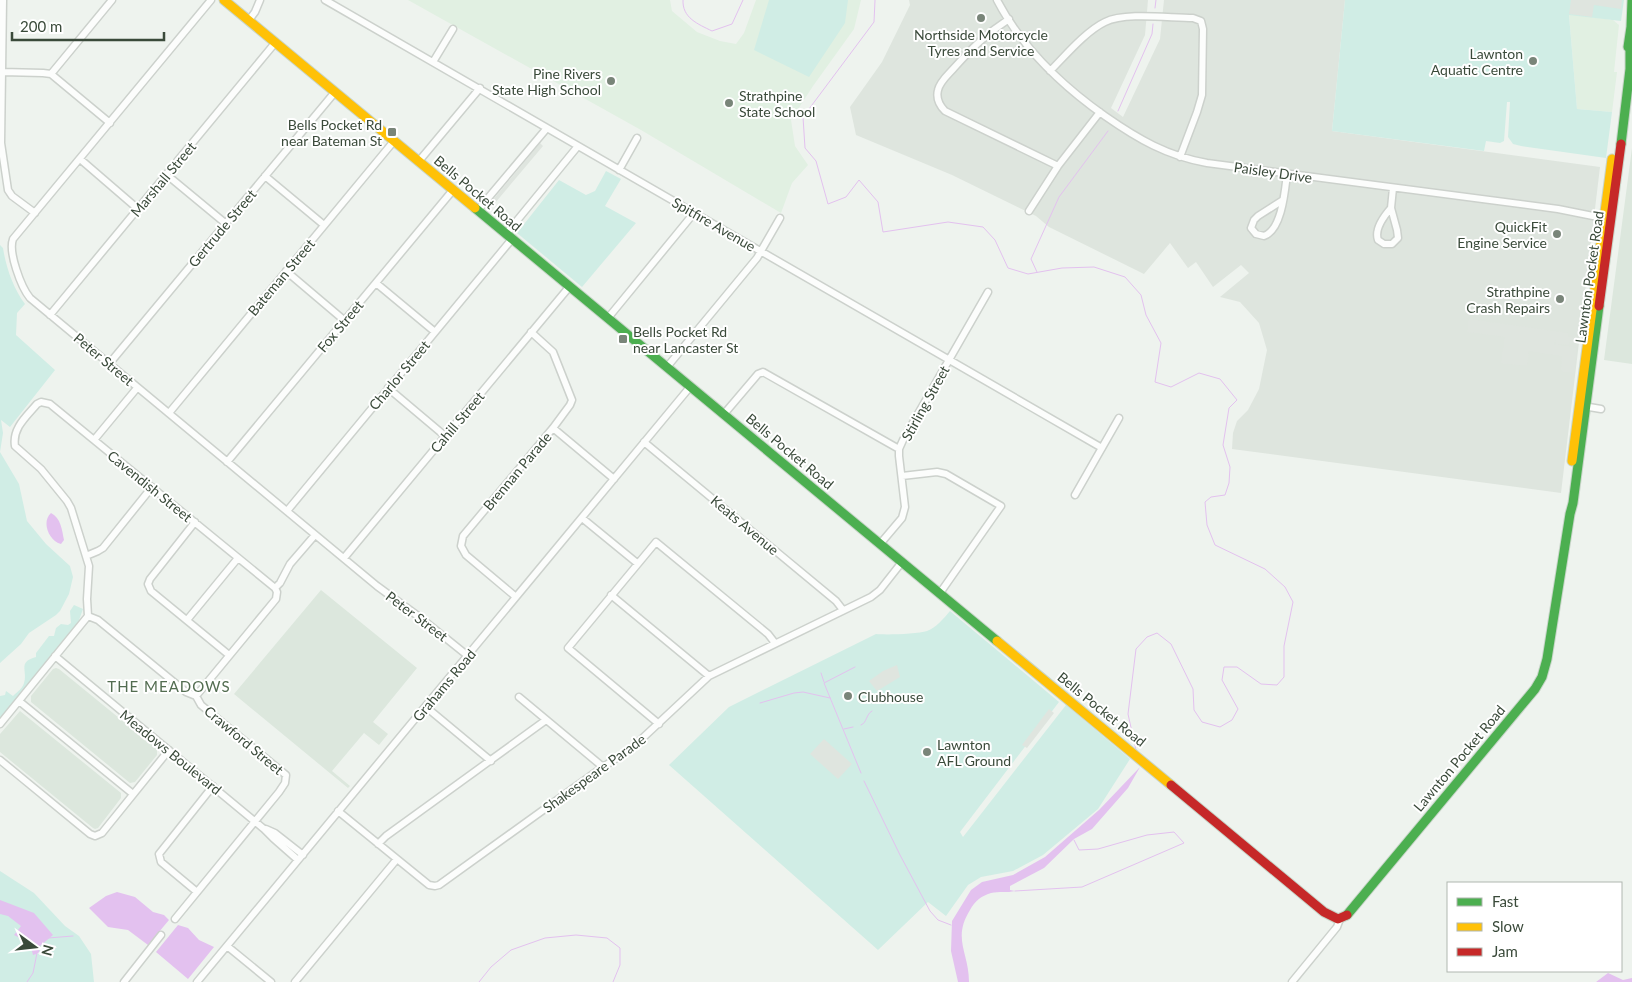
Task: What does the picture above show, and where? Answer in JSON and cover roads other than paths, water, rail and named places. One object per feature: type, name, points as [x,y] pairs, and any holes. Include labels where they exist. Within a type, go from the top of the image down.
[{"type":"main road","name":"Bells Pocket Road","points":[[224,0],[1329,916],[1340,919]]},
{"type":"main road","name":"Lawnton Pocket Road","points":[[1340,919],[1348,914],[1539,682],[1547,658],[1570,514],[1569,503],[1573,458],[1631,63],[1632,0]]},
{"type":"main road","name":"Lawnton Pocket Road","points":[[1607,219],[1629,104],[1627,51],[1630,43]]},
{"type":"street","points":[[3,0],[1,143],[8,190],[12,196],[35,213]]},
{"type":"street","points":[[51,74],[112,0]]},
{"type":"street","name":"Peter Street","points":[[211,0],[13,239],[11,252],[24,292],[377,586],[422,618],[468,656]]},
{"type":"street","points":[[249,20],[260,0]]},
{"type":"street","name":"Spitfire Avenue","points":[[325,0],[1102,448]]},
{"type":"street","name":"Paisley Drive","points":[[997,0],[1032,50],[1066,86],[1138,139],[1180,157],[1207,163],[1558,209],[1607,219]]},
{"type":"street","points":[[1050,71],[1089,33],[1099,25],[1114,19],[1128,17],[1193,18],[1201,21],[1203,29],[1202,95],[1180,157]]},
{"type":"street","points":[[1009,19],[978,42],[942,82],[938,90],[938,99],[946,111],[1058,166]]},
{"type":"street","points":[[433,62],[453,29]]},
{"type":"street","name":"Marshall Street","points":[[50,315],[275,43]]},
{"type":"street","points":[[2,72],[51,74],[110,123]]},
{"type":"street","points":[[419,161],[480,88]]},
{"type":"street","name":"Gertrude Street","points":[[110,364],[335,92]]},
{"type":"street","points":[[1029,211],[1058,166],[1100,112]]},
{"type":"street","points":[[478,210],[547,128]]},
{"type":"street","points":[[619,170],[637,138]]},
{"type":"street","name":"Bateman Street","points":[[169,413],[394,141]]},
{"type":"street","name":"Charlor Street","points":[[287,511],[434,332],[578,146]]},
{"type":"street","points":[[80,159],[138,209]]},
{"type":"street","points":[[1283,200],[1254,220],[1251,228],[1256,234],[1264,236],[1272,231],[1277,222],[1283,200],[1287,174]]},
{"type":"street","points":[[167,175],[226,224]]},
{"type":"street","points":[[265,176],[324,225]]},
{"type":"street","points":[[1391,208],[1376,234],[1378,240],[1388,244],[1398,238],[1391,208],[1393,188]]},
{"type":"street","name":"Fox Street","points":[[227,462],[453,190]]},
{"type":"street","points":[[608,318],[694,213]]},
{"type":"street","points":[[667,367],[761,252],[780,218]]},
{"type":"street","points":[[286,271],[345,320]]},
{"type":"street","points":[[376,283],[434,332]]},
{"type":"street","name":"Cahill Street","points":[[344,558],[570,286]]},
{"type":"street","name":"Stirling Street","points":[[880,544],[905,512],[906,507],[899,449],[988,292]]},
{"type":"street","name":"Brennan Parade","points":[[516,597],[462,551],[462,541],[463,536],[553,428],[572,400],[553,352],[531,332]]},
{"type":"street","points":[[724,414],[758,374],[763,372],[899,449]]},
{"type":"street","name":"Grahams Road","points":[[197,982],[690,387]]},
{"type":"street","points":[[94,440],[137,388]]},
{"type":"street","points":[[388,388],[445,436]]},
{"type":"street","name":"Cavendish Street","points":[[86,556],[67,501],[41,469],[14,446],[17,428],[37,404],[46,402],[275,588]]},
{"type":"street","points":[[1582,406],[1601,409]]},
{"type":"street","points":[[1075,495],[1119,418]]},
{"type":"street","points":[[553,428],[614,479]]},
{"type":"street","name":"Keats Avenue","points":[[644,442],[836,600],[843,610]]},
{"type":"street","points":[[902,476],[937,472],[946,474],[1000,506],[940,593]]},
{"type":"street","points":[[0,724],[88,616],[89,570],[86,556],[103,548],[152,488]]},
{"type":"street","points":[[582,518],[638,563]]},
{"type":"street","points":[[195,522],[148,584],[151,591],[229,655]]},
{"type":"street","points":[[196,696],[276,599],[275,588],[280,583],[290,564],[315,535]]},
{"type":"street","points":[[658,724],[568,648],[656,542],[768,634],[775,643]]},
{"type":"street","points":[[187,620],[238,558]]},
{"type":"street","name":"Shakespeare Parade","points":[[338,811],[429,885],[439,885],[632,748],[709,676],[872,596],[880,590],[902,562]]},
{"type":"street","points":[[612,595],[709,676]]},
{"type":"street","name":"Crawford Street","points":[[88,616],[98,620],[186,692],[196,696],[201,704],[286,775],[286,783],[175,919]]},
{"type":"street","name":"Meadows Boulevard","points":[[55,656],[255,821],[273,838],[300,858]]},
{"type":"street","points":[[519,697],[603,767]]},
{"type":"street","points":[[18,701],[133,794]]},
{"type":"street","points":[[426,707],[491,761]]},
{"type":"street","points":[[378,844],[386,836],[546,720]]},
{"type":"street","points":[[0,760],[93,836],[102,833],[169,750]]},
{"type":"street","points":[[197,892],[161,862],[159,854],[213,786]]},
{"type":"street","points":[[295,982],[397,859]]},
{"type":"street","name":"Lawnton Pocket Road","points":[[1292,982],[1337,927],[1340,919]]},
{"type":"street","points":[[124,982],[161,936]]},
{"type":"street","points":[[227,946],[271,982]]},
{"type":"waterway","points":[[683,0],[683,6],[688,16],[696,23],[712,31],[732,24],[743,0]]},
{"type":"waterway","points":[[875,0],[874,22],[803,117],[805,148],[816,161],[828,204],[846,197],[859,180],[878,202],[883,232],[948,222],[983,227],[995,240],[1008,268],[1028,274],[1062,268],[1094,267],[1125,277],[1141,295],[1146,315],[1161,343],[1155,382],[1171,387],[1199,373],[1220,379],[1237,400],[1229,408],[1223,445],[1230,467],[1229,483],[1225,495],[1211,497],[1205,502],[1207,525],[1215,545],[1265,569],[1285,587],[1293,602],[1284,646],[1284,677],[1277,685],[1261,684],[1237,667],[1224,667],[1222,680],[1238,709],[1232,720],[1220,727],[1202,722],[1194,710],[1193,689],[1171,644],[1157,633],[1147,637],[1136,649],[1128,714],[1136,750]]},
{"type":"waterway","points":[[1155,8],[1156,0]]},
{"type":"waterway","points":[[1118,111],[1152,34],[1153,24]]},
{"type":"waterway","points":[[1037,272],[1031,259],[1059,197],[1108,131]]},
{"type":"waterway","points":[[855,667],[824,683],[861,773]]},
{"type":"waterway","points":[[821,673],[824,682]]},
{"type":"waterway","points":[[760,703],[803,692],[830,698]]},
{"type":"waterway","points":[[861,725],[872,711]]},
{"type":"waterway","points":[[844,729],[853,727]]},
{"type":"waterway","points":[[864,781],[930,911],[938,920],[951,925]]},
{"type":"waterway","points":[[1015,891],[1082,887],[1184,843],[1174,832],[1147,835],[1098,849],[1079,850],[1074,840]]},
{"type":"waterway","points":[[479,982],[491,967],[511,950],[545,938],[576,935],[607,938],[620,948],[620,965],[613,982]]},
{"type":"waterway","points":[[48,938],[73,936]]},
{"type":"waterway","points":[[27,982],[33,973],[37,953]]},
{"type":"place","name":"Northside Motorcycle Tyres and Service","points":[[981,18]]},
{"type":"place","name":"Lawnton Aquatic Centre","points":[[1533,61]]},
{"type":"place","name":"Pine Rivers State High School","points":[[611,81]]},
{"type":"place","name":"Strathpine State School","points":[[729,103]]},
{"type":"place","name":"Bells Pocket Rd near Bateman St","points":[[392,132]]},
{"type":"place","name":"QuickFit Engine Service","points":[[1557,234]]},
{"type":"place","name":"Strathpine Crash Repairs","points":[[1560,299]]},
{"type":"place","name":"Bells Pocket Rd near Lancaster St","points":[[623,339]]},
{"type":"place","name":"Clubhouse","points":[[848,696]]},
{"type":"place","name":"Lawnton AFL Ground","points":[[927,752]]},
{"type":"district","name":"THE MEADOWS","points":[[169,686]]}]
